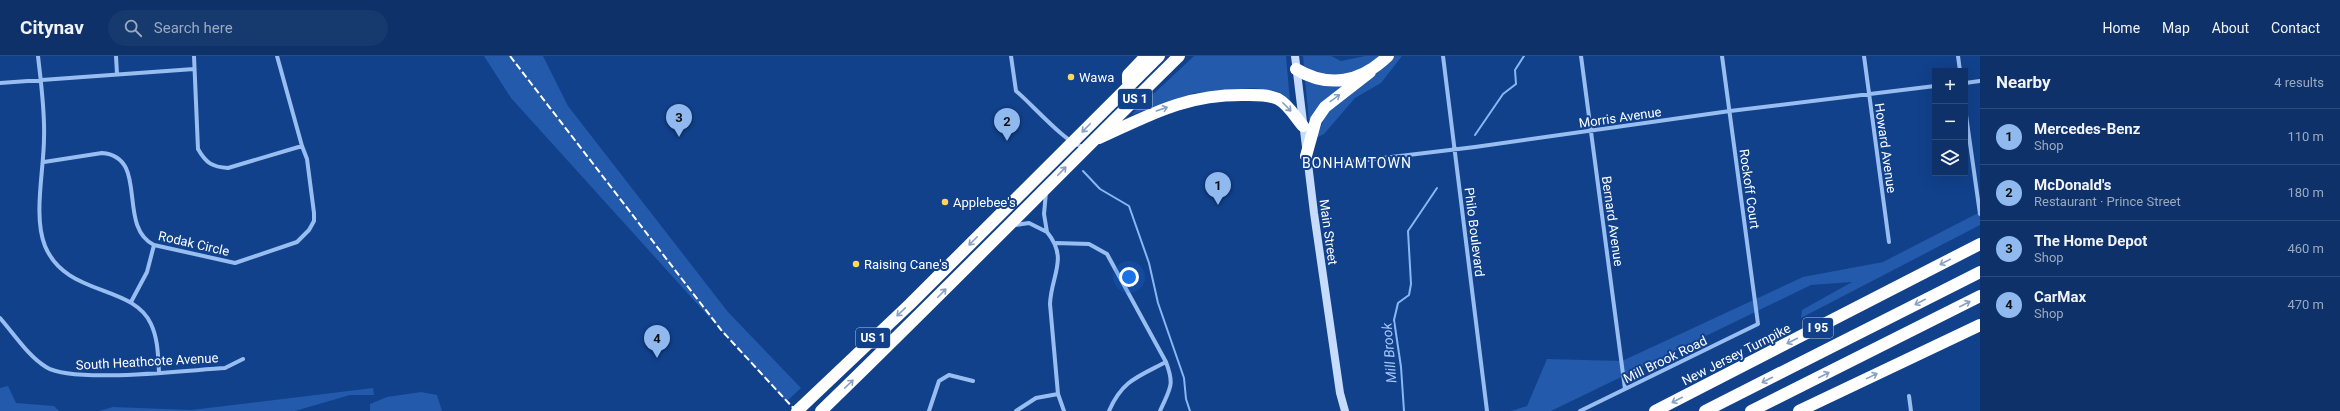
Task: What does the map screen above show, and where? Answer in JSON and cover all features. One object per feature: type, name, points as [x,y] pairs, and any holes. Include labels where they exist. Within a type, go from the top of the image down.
[{"type":"highway","points":[[1127,87],[1128,75],[1146,56]]},
{"type":"highway","name":"US 1","points":[[797,411],[910,304],[1159,56]]},
{"type":"highway","name":"US 1","points":[[821,411],[939,297],[1006,227],[1179,56]]},
{"type":"highway","points":[[1307,161],[1314,125],[1324,107],[1370,72],[1388,56]]},
{"type":"highway","points":[[1296,69],[1316,78],[1333,81],[1370,72]]},
{"type":"highway","points":[[1090,144],[1162,109],[1192,100],[1220,96],[1252,95],[1279,100],[1285,104],[1302,126]]},
{"type":"highway","name":"New Jersey Turnpike","points":[[1655,411],[1980,244]]},
{"type":"highway","name":"I 95","points":[[1705,411],[1980,272]]},
{"type":"highway","points":[[1751,411],[1980,296]]},
{"type":"highway","points":[[1799,411],[1980,325]]},
{"type":"main road","name":"Main Street","points":[[1295,56],[1302,126],[1340,393],[1345,411]]},
{"type":"street","points":[[38,56],[44,135],[44,162],[40,218],[45,247],[58,266],[71,277],[131,302],[142,311],[151,323],[157,344],[159,372]]},
{"type":"street","points":[[116,56],[117,74]]},
{"type":"street","points":[[194,56],[198,149],[205,162],[217,167],[233,168],[302,146]]},
{"type":"street","name":"Rodak Circle","points":[[44,162],[102,153],[111,154],[119,158],[128,170],[138,232],[144,240],[154,245],[235,264],[297,242],[310,230],[314,221],[314,213],[307,159],[277,56]]},
{"type":"street","points":[[1011,56],[1016,91],[1076,146],[1090,144]]},
{"type":"street","name":"Philo Boulevard","points":[[1443,56],[1487,411]]},
{"type":"street","name":"Bernard Avenue","points":[[1581,56],[1625,389]]},
{"type":"street","name":"Rockoff Court","points":[[1722,56],[1758,324]]},
{"type":"street","name":"Howard Avenue","points":[[1864,56],[1888,242]]},
{"type":"street","points":[[1958,56],[1960,68]]},
{"type":"street","points":[[0,83],[194,69]]},
{"type":"street","points":[[1968,82],[1980,81]]},
{"type":"street","name":"Morris Avenue","points":[[1307,161],[1454,150],[1591,132],[1730,111],[1932,86]]},
{"type":"street","points":[[1968,129],[1980,214]]},
{"type":"street","points":[[1047,186],[1044,214],[1047,232]]},
{"type":"street","points":[[1006,227],[1029,223],[1047,232],[1056,243],[1058,269],[1051,292],[1050,304],[1058,394],[1064,411]]},
{"type":"street","points":[[1056,243],[1089,244],[1107,254],[1166,362],[1172,381],[1160,411]]},
{"type":"street","points":[[131,302],[147,272],[154,245]]},
{"type":"street","name":"South Heathcote Avenue","points":[[0,318],[45,367],[59,373],[87,375],[225,368],[244,359]]},
{"type":"street","name":"Mill Brook Road","points":[[1580,411],[1758,324]]},
{"type":"street","points":[[1108,411],[1121,388],[1135,378],[1166,362]]},
{"type":"street","points":[[929,411],[939,380],[949,375],[972,381]]},
{"type":"street","points":[[1016,411],[1036,398],[1058,394]]},
{"type":"street","points":[[1908,396],[1910,411]]},
{"type":"shaded area","points":[[484,56],[543,56],[568,106],[728,312],[801,388],[786,402],[511,98]]},
{"type":"shaded area","points":[[1194,56],[1286,56],[1290,102],[1276,91],[1253,88],[1194,93],[1131,115]]},
{"type":"shaded area","points":[[1303,56],[1331,56],[1341,61],[1365,56],[1379,56],[1374,62],[1360,70],[1343,75],[1326,76],[1312,73],[1304,68]]},
{"type":"shaded area","points":[[1395,56],[1402,56],[1381,83],[1355,98],[1324,134],[1316,138],[1327,112]]},
{"type":"shaded area","points":[[1305,79],[1354,80],[1327,99],[1309,121]]},
{"type":"shaded area","points":[[1980,212],[1980,225],[1801,318],[1802,310],[1852,282],[1811,285],[1551,411],[1511,411],[1527,406],[1547,359],[1622,361],[1803,277],[1883,262]]},
{"type":"shaded area","points":[[8,386],[16,403],[54,406],[59,411],[0,411],[0,388]]},
{"type":"shaded area","points":[[373,388],[374,395],[350,395],[295,411],[99,411],[113,407],[191,410]]},
{"type":"shaded area","points":[[421,392],[437,395],[442,411],[370,411],[370,404],[387,397]]},
{"type":"waterway","name":"Mill Brook","points":[[1475,135],[1503,94],[1516,84],[1515,70],[1524,56]]},
{"type":"waterway","points":[[1083,171],[1100,189],[1129,206],[1149,263],[1158,303],[1184,378],[1186,399],[1190,411]]},
{"type":"waterway","name":"Mill Brook","points":[[1404,411],[1401,367],[1394,320],[1398,303],[1409,295],[1411,284],[1408,231],[1437,188]]},
{"type":"railway","points":[[510,56],[722,331],[796,411]]},
{"type":"place","name":"Wawa","points":[[1071,77]]},
{"type":"place","name":"The Home Depot","points":[[679,137]]},
{"type":"place","name":"McDonald's","points":[[1007,141]]},
{"type":"place","name":"Applebee's","points":[[945,202]]},
{"type":"place","name":"Mercedes-Benz","points":[[1218,205]]},
{"type":"place","name":"Raising Cane's","points":[[856,264]]},
{"type":"place","name":"CarMax","points":[[657,358]]},
{"type":"district","name":"BONHAMTOWN","points":[[1357,163]]}]
